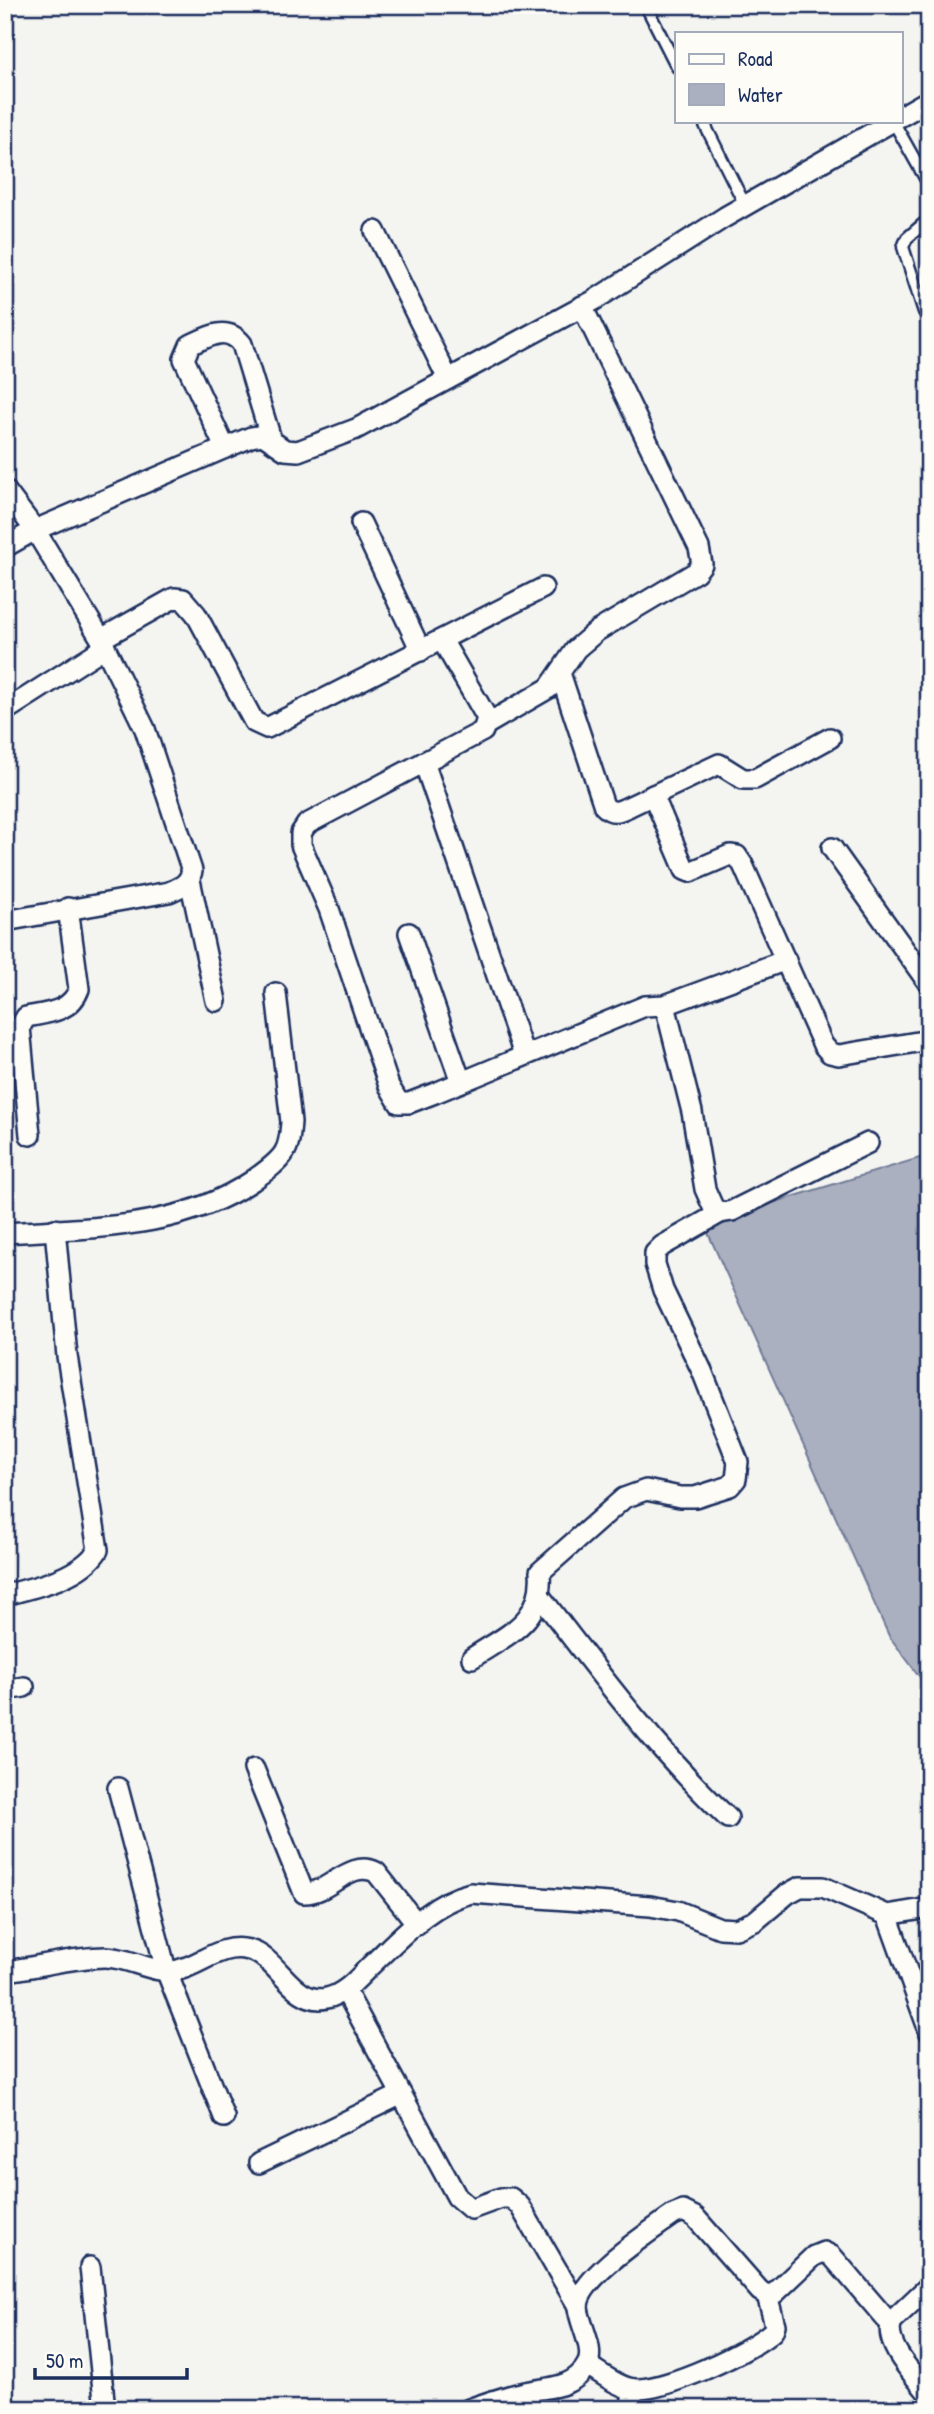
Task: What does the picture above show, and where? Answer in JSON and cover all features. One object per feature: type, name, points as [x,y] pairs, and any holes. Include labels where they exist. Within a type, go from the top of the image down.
[{"type":"street","points":[[902,115],[929,100]]},
{"type":"street","points":[[5,547],[35,530],[251,436],[263,435],[285,450],[298,451],[356,429],[582,306],[745,205],[891,122]]},
{"type":"street","points":[[375,230],[448,379]]},
{"type":"street","points":[[487,724],[549,688],[576,649],[597,631],[696,572],[702,564],[699,548],[582,306]]},
{"type":"street","points":[[225,448],[184,359],[190,345],[225,332],[235,336],[242,344],[271,439]]},
{"type":"street","points":[[5,490],[35,530],[103,643],[145,729],[166,784],[192,871],[190,880],[216,1001]]},
{"type":"street","points":[[361,523],[421,651]]},
{"type":"street","points":[[5,711],[174,598],[183,599],[196,614],[254,722],[267,728],[542,588]]},
{"type":"street","points":[[442,640],[487,718],[483,731],[307,824],[301,833],[301,845],[329,909],[389,1086],[399,1102],[409,1103],[645,1006],[665,1005],[786,960]]},
{"type":"street","points":[[560,673],[604,806],[617,812],[719,764],[743,779],[755,779],[830,738]]},
{"type":"street","points":[[424,762],[524,1055]]},
{"type":"street","points":[[653,795],[685,870],[690,872],[730,855],[737,856],[823,1045],[831,1053],[839,1055],[929,1040]]},
{"type":"street","points":[[831,848],[929,984]]},
{"type":"street","points":[[5,921],[169,892],[190,880]]},
{"type":"street","points":[[30,1135],[20,1027],[26,1017],[59,1010],[76,996],[79,989],[68,908]]},
{"type":"street","points":[[409,933],[461,1082]]},
{"type":"street","points":[[5,1233],[154,1222],[233,1194],[283,1155],[289,1143],[291,1122],[276,993]]},
{"type":"street","points":[[665,1005],[692,1112],[705,1189],[713,1207],[720,1213]]},
{"type":"street","points":[[472,1658],[528,1618],[537,1606],[540,1596],[540,1572],[547,1563],[596,1526],[624,1498],[646,1490],[680,1497],[695,1497],[730,1486],[736,1479],[738,1462],[702,1371],[663,1290],[655,1264],[656,1253],[662,1246],[720,1213],[732,1211],[867,1143]]},
{"type":"street","points":[[5,1595],[71,1572],[81,1567],[98,1550],[68,1368],[55,1229]]},
{"type":"street","points":[[540,1596],[624,1705],[699,1791],[728,1818]]},
{"type":"street","points":[[254,1769],[304,1893],[314,1892],[358,1869],[367,1868],[376,1872],[417,1924]]},
{"type":"street","points":[[118,1788],[166,1970],[224,2116]]},
{"type":"street","points":[[5,1971],[106,1957],[166,1970],[179,1970],[216,1952],[250,1950],[263,1957],[303,1994],[318,2000],[345,1990],[417,1924],[446,1902],[471,1893],[650,1906],[678,1911],[720,1928],[736,1929],[755,1922],[787,1894],[800,1887],[823,1887],[887,1915],[929,1908]]},
{"type":"street","points":[[887,1915],[929,2031]]},
{"type":"street","points":[[345,1990],[400,2095],[464,2206],[471,2208],[511,2198],[520,2206],[578,2306],[590,2356],[587,2365],[569,2381],[553,2389],[522,2392],[469,2409]]},
{"type":"street","points":[[259,2163],[400,2095]]},
{"type":"street","points":[[578,2306],[583,2291],[598,2273],[673,2215],[683,2211],[695,2217],[760,2291],[767,2295],[775,2293],[814,2256],[824,2252],[832,2256],[878,2311],[892,2321]]},
{"type":"street","points":[[90,2267],[105,2409]]},
{"type":"street","points":[[929,2286],[892,2321],[889,2328],[892,2342],[929,2395]]},
{"type":"street","points":[[587,2365],[632,2399],[688,2376],[767,2336],[775,2325],[767,2295]]},
{"type":"lane","points":[[649,12],[675,63]]},
{"type":"lane","points":[[704,122],[745,205]]},
{"type":"lane","points":[[894,122],[929,185]]},
{"type":"lane","points":[[924,312],[903,247],[907,237],[929,219]]},
{"type":"water","points":[[929,1155],[929,1689],[889,1636],[704,1224]]}]
